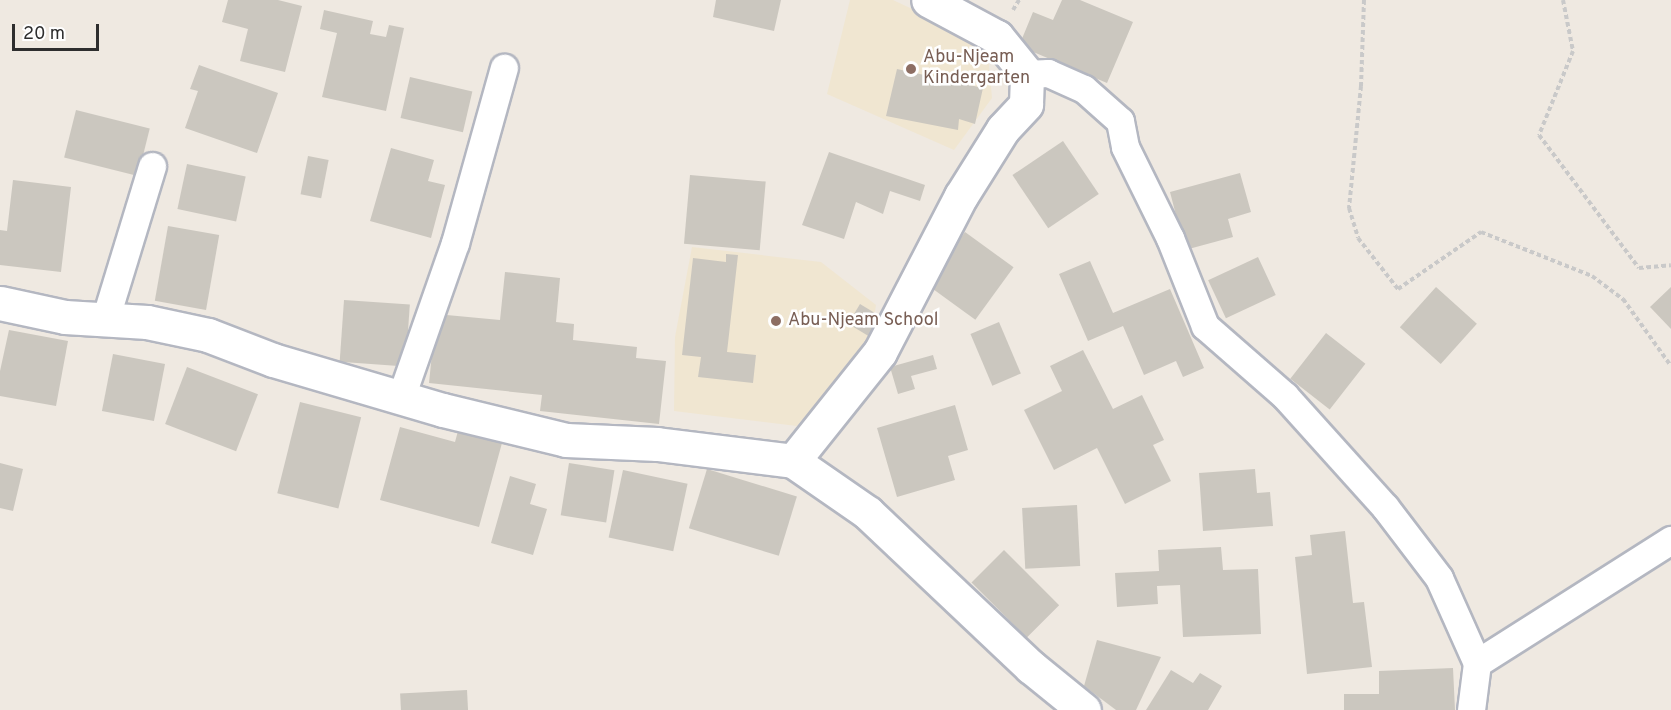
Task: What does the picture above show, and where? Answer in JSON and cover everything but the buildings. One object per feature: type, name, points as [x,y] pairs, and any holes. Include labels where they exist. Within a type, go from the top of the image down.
[{"type":"street","points":[[793,461],[880,352],[962,196],[1003,129],[1026,104],[1027,74],[997,37],[928,0]]},
{"type":"street","points":[[401,398],[455,243],[504,68]]},
{"type":"street","points":[[1027,74],[1048,73],[1084,89],[1120,121],[1125,147],[1170,238],[1205,326],[1285,396],[1385,507],[1439,578],[1477,663],[1471,710]]},
{"type":"street","points":[[105,320],[152,166]]},
{"type":"street","points":[[0,303],[65,317],[147,322],[208,335],[273,360],[401,398],[566,440],[657,444],[793,461],[868,513],[1031,667],[1084,710]]},
{"type":"street","points":[[1477,663],[1671,540]]},
{"type":"path","points":[[1364,0],[1361,86],[1349,208],[1358,238],[1398,289],[1481,232],[1592,276],[1623,299],[1671,366]]},
{"type":"path","points":[[1563,0],[1573,51],[1539,135],[1639,268],[1671,265]]},
{"type":"shaded area","name":"Abu-Njeam Kindergarten","points":[[850,0],[893,0],[987,44],[992,98],[954,150],[827,94]]},
{"type":"shaded area","name":"Abu-Njeam School","points":[[692,247],[821,262],[876,305],[870,343],[797,426],[674,411],[675,337]]},
{"type":"place","name":"Abu-Njeam Kindergarten","points":[[911,69]]},
{"type":"place","name":"Abu-Njeam School","points":[[776,321]]}]
